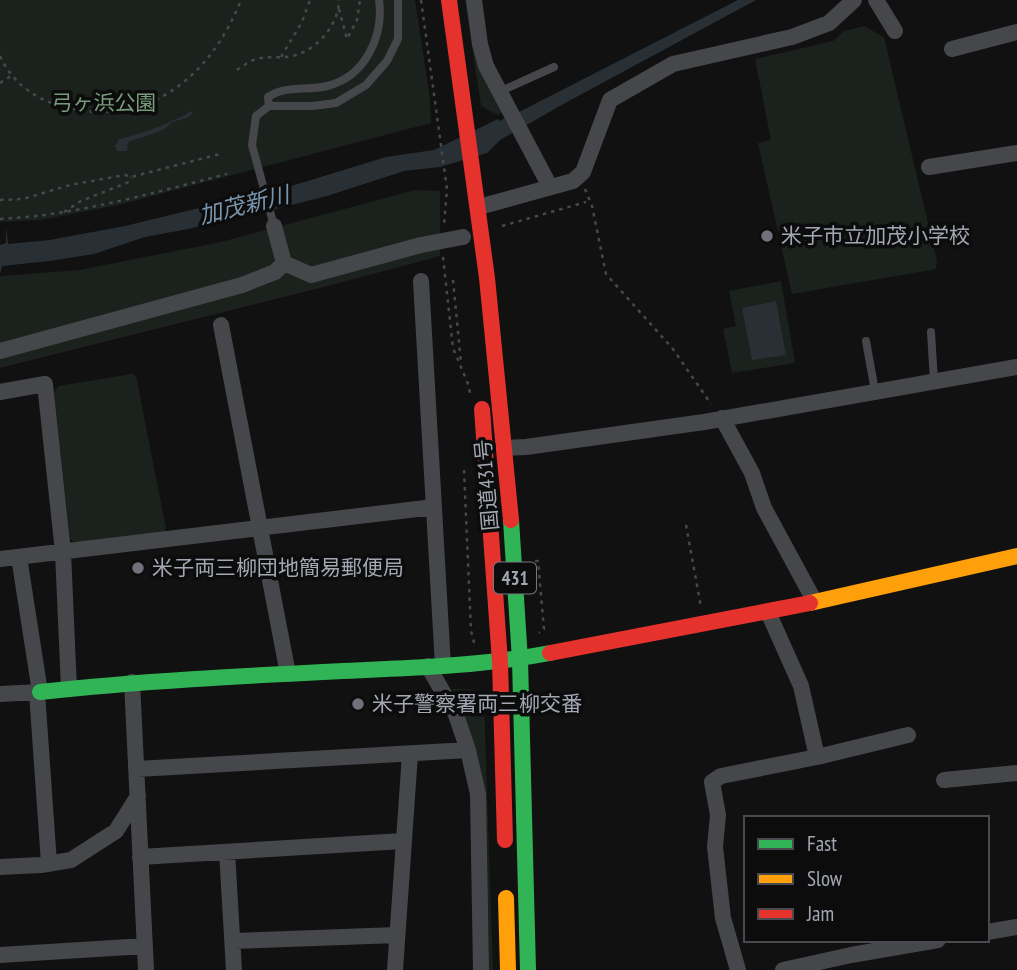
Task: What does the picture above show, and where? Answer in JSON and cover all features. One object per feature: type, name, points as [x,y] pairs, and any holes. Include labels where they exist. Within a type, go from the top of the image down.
[{"type":"main road","name":"国道431号","points":[[449,0],[479,207],[505,448],[520,659],[528,970]]},
{"type":"main road","name":"国道431号","points":[[481,396],[499,662],[506,854]]},
{"type":"main road","points":[[38,692],[132,682],[499,662],[768,612],[1017,556]]},
{"type":"main road","points":[[506,880],[508,970]]},
{"type":"street","points":[[474,0],[483,58],[546,179],[547,187]]},
{"type":"street","points":[[479,207],[573,181],[585,165],[610,100],[673,64],[792,37],[830,23],[854,0]]},
{"type":"street","points":[[876,0],[895,31]]},
{"type":"street","points":[[953,49],[1017,32]]},
{"type":"street","points":[[929,167],[1017,153]]},
{"type":"street","points":[[274,226],[284,263]]},
{"type":"street","points":[[284,263],[312,275],[421,245],[463,237]]},
{"type":"street","points":[[0,351],[242,285],[275,272],[284,263]]},
{"type":"street","points":[[421,281],[434,507],[435,666],[468,750],[478,794],[481,970]]},
{"type":"street","points":[[221,325],[288,674]]},
{"type":"street","points":[[505,448],[722,418],[1017,367]]},
{"type":"street","points":[[0,392],[45,384],[63,552],[69,689]]},
{"type":"street","points":[[722,418],[752,473],[764,508],[815,602]]},
{"type":"street","points":[[0,559],[434,507]]},
{"type":"street","points":[[19,557],[38,692],[49,863]]},
{"type":"street","points":[[768,612],[801,686],[817,757]]},
{"type":"street","points":[[132,682],[146,970]]},
{"type":"street","points":[[0,694],[38,692]]},
{"type":"street","points":[[738,970],[723,918],[715,847],[718,815],[712,782],[721,776],[908,735]]},
{"type":"street","points":[[137,769],[468,750]]},
{"type":"street","points":[[395,970],[410,754]]},
{"type":"street","points":[[944,780],[1017,773]]},
{"type":"street","points":[[0,867],[71,860],[117,831],[138,796]]},
{"type":"street","points":[[140,857],[404,841]]},
{"type":"street","points":[[227,852],[234,970]]},
{"type":"street","points":[[989,932],[1017,927]]},
{"type":"street","points":[[233,941],[397,936]]},
{"type":"street","points":[[783,970],[926,942]]},
{"type":"street","points":[[0,955],[145,946]]},
{"type":"lane","points":[[269,106],[268,97],[276,92],[326,86],[352,75],[367,57],[378,33],[381,24],[379,0]]},
{"type":"lane","points":[[274,226],[252,145],[256,116],[269,106],[336,103],[366,85],[387,61],[398,39],[398,0]]},
{"type":"lane","points":[[499,93],[554,66]]},
{"type":"lane","points":[[931,332],[934,381]]},
{"type":"lane","points":[[866,341],[875,391]]},
{"type":"path","points":[[0,56],[11,76],[32,94],[48,103],[74,110],[106,113],[131,110],[166,96],[195,73],[215,50],[232,24],[241,0]]},
{"type":"path","points":[[281,57],[302,22],[310,0]]},
{"type":"path","points":[[237,70],[258,58],[292,56],[310,49],[331,27],[339,0]]},
{"type":"path","points":[[338,9],[347,39],[357,20],[360,0]]},
{"type":"path","points":[[421,0],[445,176]]},
{"type":"path","points":[[0,83],[11,76]]},
{"type":"path","points":[[0,200],[23,199],[125,175],[131,177],[220,154]]},
{"type":"path","points":[[0,219],[63,213],[227,174]]},
{"type":"path","points":[[578,176],[592,206],[606,274],[673,349],[722,418]]},
{"type":"path","points":[[63,213],[81,201],[128,182],[131,177]]},
{"type":"path","points":[[496,228],[586,202]]},
{"type":"path","points":[[453,279],[461,366]]},
{"type":"path","points":[[685,525],[704,624]]},
{"type":"green space","name":"弓ヶ浜公園","points":[[0,0],[415,0],[430,99],[431,123],[118,205],[41,220],[0,222]]},
{"type":"green space","points":[[465,0],[468,0],[503,112],[498,115],[481,106]]},
{"type":"green space","points":[[864,26],[884,37],[937,261],[936,269],[792,294],[758,143],[771,140],[755,59],[833,41],[844,31]]},
{"type":"green space","points":[[415,190],[440,191],[440,256],[0,368],[0,276],[79,270],[221,242]]},
{"type":"green space","points":[[781,281],[795,363],[732,373],[723,329],[736,326],[729,291]]},
{"type":"green space","points":[[132,374],[136,376],[166,528],[162,534],[76,544],[70,539],[54,393],[58,386]]},
{"type":"green space","points":[[452,689],[472,689],[484,700],[493,970],[488,970],[484,803],[478,757]]},
{"type":"water","name":"加茂新川","points":[[738,0],[756,0],[500,140],[487,153],[440,167],[404,171],[327,196],[256,214],[225,218],[193,228],[145,237],[94,254],[2,266],[0,274],[0,245],[6,243],[6,227],[8,244],[50,240],[125,226],[298,184],[386,157],[434,150],[498,119],[499,121],[521,111]]},
{"type":"water","points":[[191,111],[193,113],[161,131],[128,142],[127,151],[117,151],[115,146],[119,139],[156,128]]},
{"type":"water","points":[[776,301],[786,355],[752,360],[742,308]]},
{"type":"traffic: fast","points":[[511,520],[520,660],[528,970]]},
{"type":"traffic: fast","points":[[40,692],[191,679],[447,666],[550,653]]},
{"type":"traffic: slow","points":[[810,603],[1017,556]]},
{"type":"traffic: slow","points":[[506,898],[508,970]]},
{"type":"traffic: jam","points":[[449,0],[487,278],[511,520]]},
{"type":"traffic: jam","points":[[482,409],[500,662],[505,840]]},
{"type":"traffic: jam","points":[[550,653],[810,603]]},
{"type":"place","name":"米子市立加茂小学校","points":[[767,236]]},
{"type":"place","name":"米子両三柳団地簡易郵便局","points":[[138,568]]},
{"type":"place","name":"米子警察署両三柳交番","points":[[358,704]]}]
